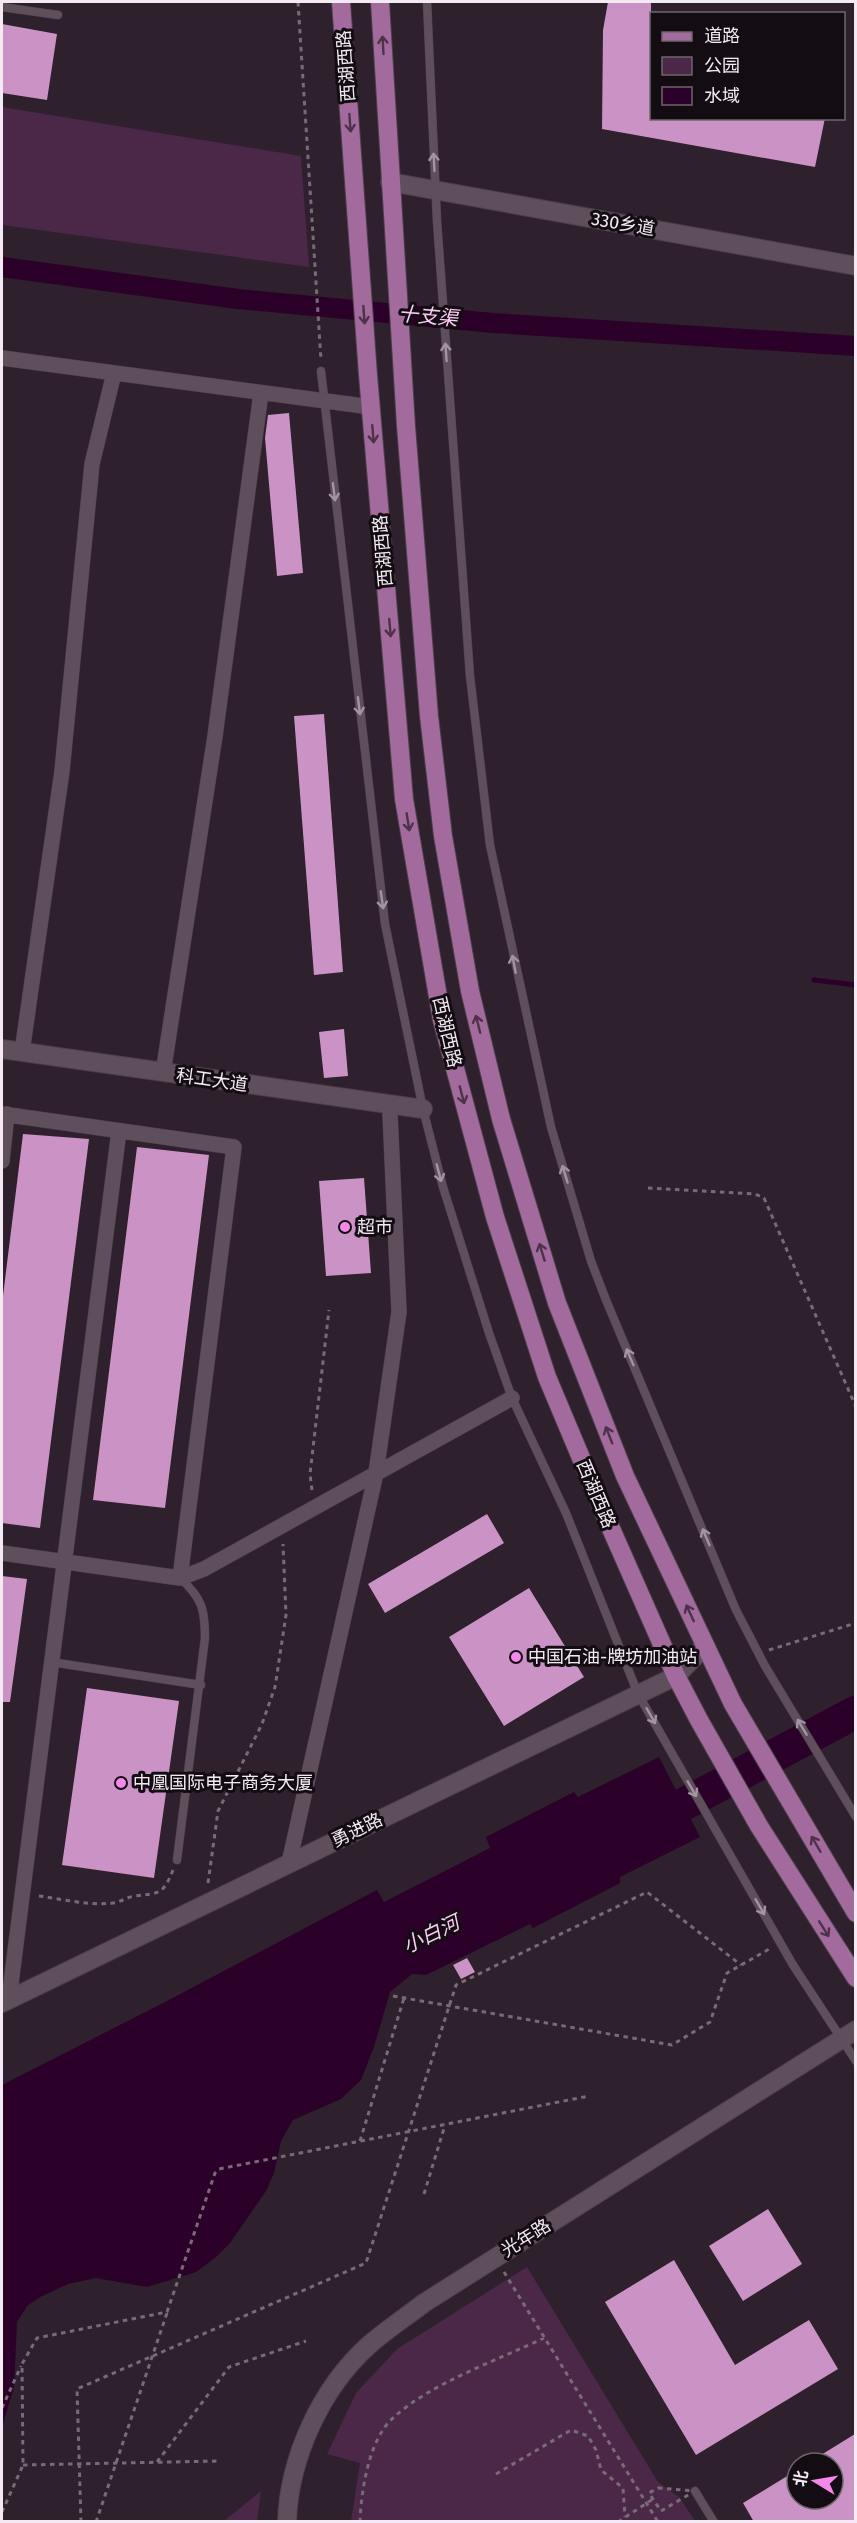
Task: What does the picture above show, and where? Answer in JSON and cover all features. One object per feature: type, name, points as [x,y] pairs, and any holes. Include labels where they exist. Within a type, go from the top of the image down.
[{"type":"main road","name":"西湖西路","points":[[341,2],[368,375],[404,799],[442,1020],[495,1217],[547,1377],[676,1676],[759,1826],[855,1978]]},
{"type":"main road","name":"西湖西路","points":[[380,2],[403,379],[429,716],[443,836],[470,991],[501,1119],[557,1303],[625,1476],[733,1704],[855,1913]]},
{"type":"street","name":"330乡道","points":[[390,182],[855,266]]},
{"type":"street","points":[[2,358],[371,407]]},
{"type":"street","points":[[22,1052],[62,771],[92,464],[114,373]]},
{"type":"street","points":[[163,1073],[215,736],[261,393]]},
{"type":"street","name":"科工大道","points":[[2,1049],[423,1109]]},
{"type":"street","points":[[2,1161],[4,1114],[234,1147],[180,1578]]},
{"type":"street","points":[[289,1863],[376,1473],[399,1312],[390,1114]]},
{"type":"street","points":[[5,2001],[22,1894],[119,1131]]},
{"type":"street","points":[[2,1553],[180,1578],[204,1569],[512,1398]]},
{"type":"street","name":"勇进路","points":[[5,2001],[676,1676],[705,1646]]},
{"type":"street","name":"光年路","points":[[287,2522],[299,2453],[316,2417],[338,2381],[368,2346],[400,2320],[848,2034]]},
{"type":"lane","points":[[427,2],[435,190],[470,676],[490,845],[551,1127],[591,1262],[736,1610],[765,1666],[855,1817]]},
{"type":"lane","points":[[2,7],[58,15]]},
{"type":"lane","points":[[321,371],[385,924],[423,1109],[443,1187],[512,1398],[566,1513],[638,1694],[780,1943],[848,2034],[855,2061]]},
{"type":"lane","points":[[177,1860],[201,1685],[205,1612],[196,1592],[180,1578]]},
{"type":"lane","points":[[51,1662],[201,1685]]},
{"type":"lane","points":[[695,2490],[714,2522]]},
{"type":"path","points":[[298,2],[321,371]]},
{"type":"path","points":[[648,1188],[754,1194],[764,1198],[855,1407]]},
{"type":"path","points":[[317,1506],[310,1474],[329,1310]]},
{"type":"path","points":[[207,1903],[209,1858],[218,1811],[262,1724],[277,1677],[285,1616],[285,1558],[280,1526]]},
{"type":"path","points":[[759,1653],[855,1623]]},
{"type":"path","points":[[22,1894],[99,1904],[136,1896],[150,1896],[160,1891],[168,1882],[177,1860]]},
{"type":"path","points":[[81,2522],[77,2389],[366,2263],[456,1985],[647,1892],[741,1965]]},
{"type":"path","points":[[393,1996],[672,2044],[710,2022],[727,1973],[780,1943]]},
{"type":"path","points":[[360,2141],[404,1998]]},
{"type":"path","points":[[96,2522],[150,2357],[215,2173],[219,2169],[589,2096]]},
{"type":"path","points":[[424,2194],[445,2125]]},
{"type":"path","points":[[496,2258],[658,2522]]},
{"type":"path","points":[[2,2408],[37,2338],[167,2312]]},
{"type":"path","points":[[360,2522],[365,2479],[372,2455],[391,2419],[425,2394],[544,2338]]},
{"type":"path","points":[[157,2462],[229,2367],[306,2341]]},
{"type":"path","points":[[2,2512],[23,2465],[22,2364]]},
{"type":"path","points":[[496,2475],[566,2431],[582,2432],[592,2442],[601,2470],[623,2488],[625,2517]]},
{"type":"path","points":[[23,2465],[219,2461]]},
{"type":"path","points":[[658,2487],[695,2490],[660,2511],[649,2493],[658,2487]]},
{"type":"path","points":[[618,2522],[653,2499]]},
{"type":"green space","points":[[2,107],[301,156],[309,267],[2,225]]},
{"type":"green space","points":[[527,2267],[658,2482],[680,2498],[695,2521],[351,2521],[360,2463],[327,2454],[356,2393],[397,2349]]},
{"type":"green space","points":[[261,2491],[257,2521],[224,2521]]},
{"type":"water","points":[[659,1757],[700,1837],[620,1877],[620,1883],[533,1928],[530,1924],[426,1975],[412,1974],[390,1992],[374,2047],[361,2080],[341,2099],[293,2120],[281,2141],[274,2173],[266,2191],[230,2243],[215,2258],[196,2272],[147,2287],[96,2278],[68,2284],[27,2306],[17,2322],[14,2387],[2,2427],[2,2085],[377,1890],[384,1902],[490,1848],[486,1837],[574,1792],[578,1797]]},
{"type":"building","points":[[608,2],[651,2],[650,120],[825,120],[815,167],[602,129],[603,30]]},
{"type":"building","points":[[2,24],[57,34],[47,100],[2,93]]},
{"type":"building","points":[[289,413],[303,573],[277,576],[265,438],[268,415]]},
{"type":"building","points":[[324,714],[343,972],[314,975],[294,716]]},
{"type":"building","points":[[344,1029],[348,1076],[324,1078],[319,1032]]},
{"type":"building","points":[[23,1134],[89,1139],[40,1528],[2,1523],[2,1304]]},
{"type":"building","points":[[137,1147],[209,1155],[165,1508],[93,1500]]},
{"type":"building","name":"超市","points":[[364,1178],[371,1273],[326,1276],[319,1181]]},
{"type":"building","points":[[487,1514],[504,1543],[385,1613],[368,1584]]},
{"type":"building","points":[[2,1576],[27,1579],[10,1702],[2,1702]]},
{"type":"building","name":"中国石油-牌坊加油站","points":[[529,1588],[584,1677],[504,1726],[449,1637]]},
{"type":"building","name":"中凰国际电子商务大厦","points":[[87,1688],[179,1701],[154,1878],[62,1865]]},
{"type":"building","points":[[467,1958],[475,1972],[461,1979],[453,1965]]},
{"type":"building","points":[[768,2209],[802,2264],[743,2301],[709,2246]]},
{"type":"building","points":[[674,2260],[735,2365],[809,2320],[838,2369],[696,2455],[605,2302]]},
{"type":"building","points":[[855,2434],[855,2522],[754,2522],[743,2503],[785,2477],[785,2511],[845,2511],[845,2451],[827,2451]]},
{"type":"waterway","name":"十支渠","points":[[2,267],[238,299],[493,323],[856,346]]},
{"type":"waterway","points":[[814,980],[856,985]]},
{"type":"waterway","name":"小白河","points":[[643,1826],[856,1712]]},
{"type":"place","name":"超市","points":[[345,1227]]},
{"type":"place","name":"中国石油-牌坊加油站","points":[[516,1657]]},
{"type":"place","name":"中凰国际电子商务大厦","points":[[121,1783]]}]
